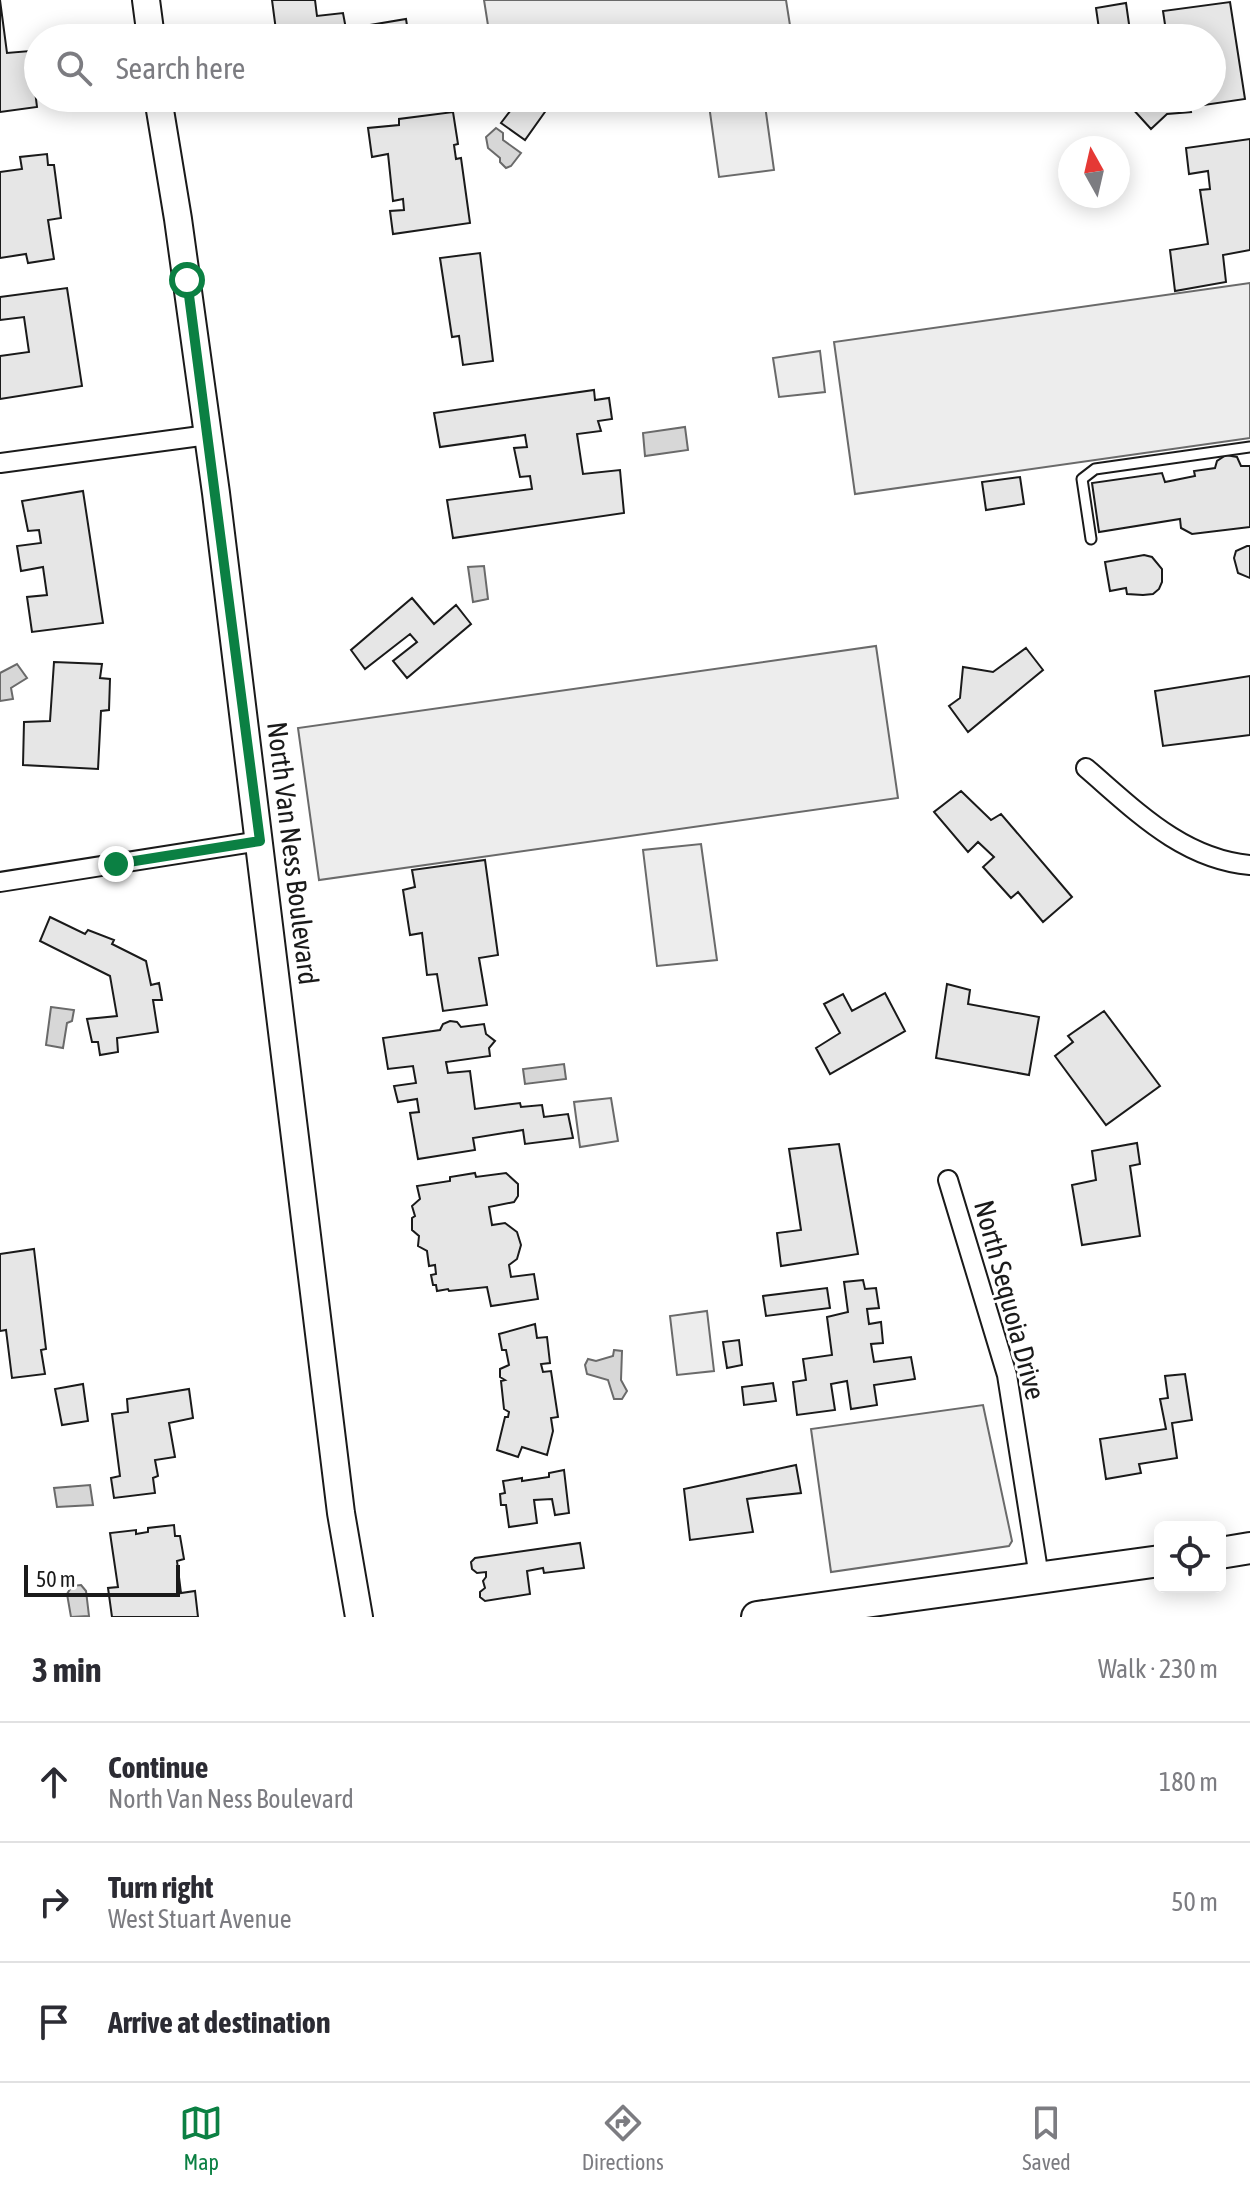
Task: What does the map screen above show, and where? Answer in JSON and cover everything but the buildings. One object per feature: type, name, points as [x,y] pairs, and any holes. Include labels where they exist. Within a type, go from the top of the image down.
[{"type":"main road","points":[[1226,1552],[1250,1548]]},
{"type":"main road","points":[[757,1617],[1154,1562]]},
{"type":"street","points":[[146,0],[149,24]]},
{"type":"street","name":"North Van Ness Boulevard","points":[[160,112],[208,435],[341,1513],[359,1617]]},
{"type":"street","points":[[0,463],[208,435]]},
{"type":"street","points":[[1086,768],[1142,817],[1181,845],[1227,863],[1250,865]]},
{"type":"street","points":[[0,882],[260,841]]},
{"type":"street","name":"North Sequoia Drive","points":[[948,1180],[1007,1375],[1039,1577]]},
{"type":"lane","points":[[1091,539],[1082,479],[1095,469],[1250,447]]},
{"type":"shaded area","points":[[484,0],[786,0],[790,24],[488,24]]},
{"type":"shaded area","points":[[710,112],[766,112],[774,170],[719,177]]},
{"type":"shaded area","points":[[496,128],[503,133],[503,140],[521,153],[506,168],[488,148],[486,137]]},
{"type":"shaded area","points":[[1250,283],[1250,438],[855,494],[834,342]]},
{"type":"shaded area","points":[[820,351],[825,392],[779,397],[773,358]]},
{"type":"shaded area","points":[[685,427],[688,450],[645,456],[643,433]]},
{"type":"shaded area","points":[[484,566],[488,599],[473,602],[468,567]]},
{"type":"shaded area","points":[[876,646],[898,798],[319,880],[298,728]]},
{"type":"shaded area","points":[[17,664],[27,678],[11,688],[13,699],[0,701],[0,673]]},
{"type":"shaded area","points":[[701,844],[717,960],[657,966],[643,850]]},
{"type":"shaded area","points":[[51,1007],[74,1010],[72,1021],[67,1023],[63,1048],[46,1045]]},
{"type":"shaded area","points":[[564,1064],[566,1079],[525,1084],[523,1069]]},
{"type":"shaded area","points":[[611,1098],[618,1141],[580,1147],[574,1102]]},
{"type":"shaded area","points":[[707,1311],[714,1371],[677,1375],[670,1316]]},
{"type":"shaded area","points":[[614,1350],[622,1351],[621,1380],[627,1391],[622,1399],[614,1399],[608,1380],[587,1374],[585,1365],[588,1359],[596,1361],[613,1356]]},
{"type":"shaded area","points":[[983,1405],[1012,1541],[1009,1546],[831,1572],[811,1429]]},
{"type":"shaded area","points":[[90,1485],[93,1505],[57,1507],[54,1488]]},
{"type":"shaded area","points":[[81,1585],[86,1591],[89,1616],[71,1617],[67,1594],[72,1586]]},
{"type":"route","points":[[116,864],[260,841],[187,280]]}]
